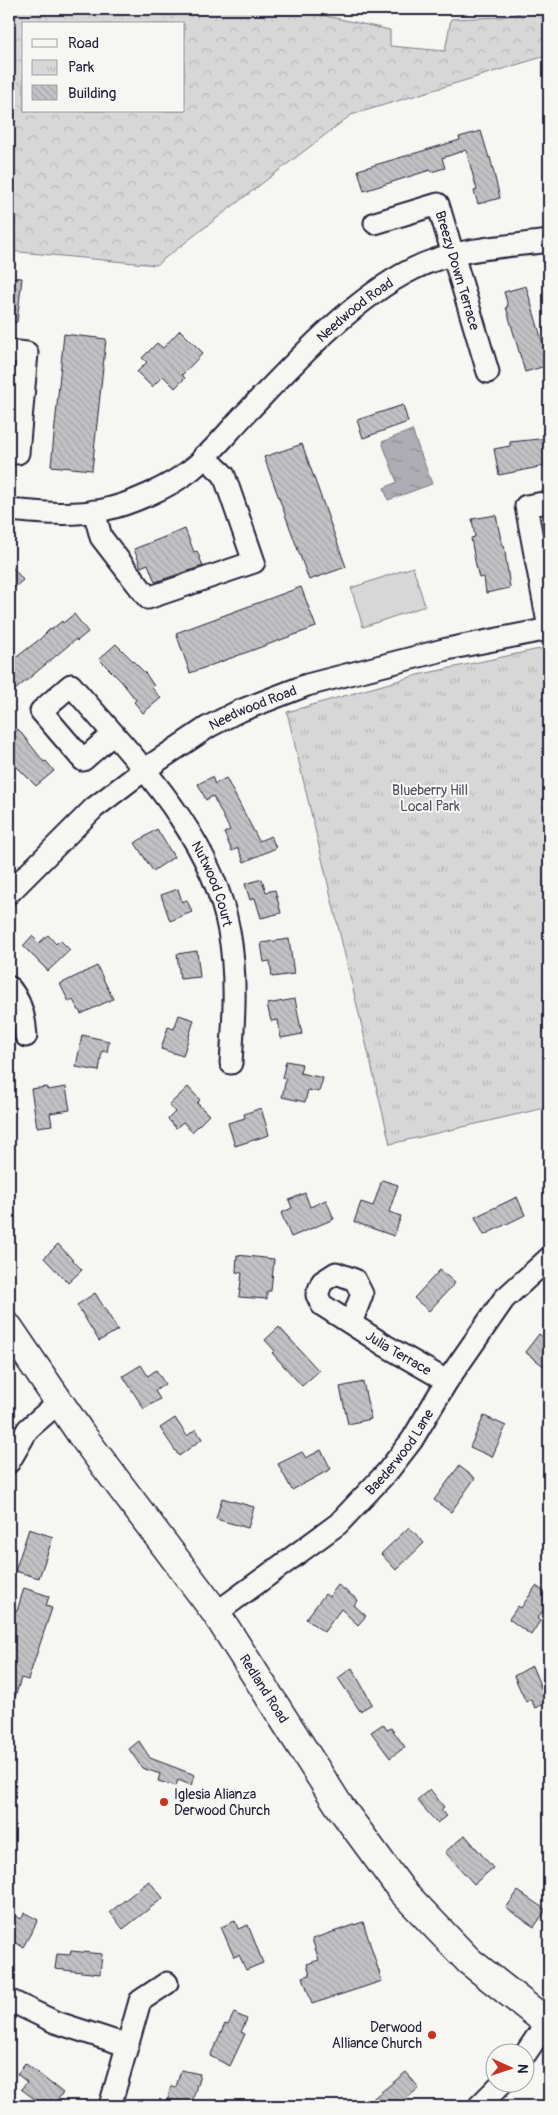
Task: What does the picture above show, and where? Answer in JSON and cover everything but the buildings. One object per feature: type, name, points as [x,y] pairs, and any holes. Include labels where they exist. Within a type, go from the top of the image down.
[{"type":"main road","name":"Redland Road","points":[[9,1328],[81,1434],[216,1612],[338,1804],[402,1892],[469,1961],[548,2023]]},
{"type":"street","name":"Breezy Down Terrace","points":[[375,223],[438,204],[488,372]]},
{"type":"street","name":"Needwood Road","points":[[9,510],[48,514],[94,511],[106,509],[165,486],[192,469],[323,336],[374,292],[413,268],[452,254],[549,241]]},
{"type":"street","points":[[9,351],[27,353],[18,453],[9,452]]},
{"type":"street","points":[[94,511],[101,537],[148,598],[254,562],[224,475],[204,456]]},
{"type":"street","points":[[549,502],[526,506],[545,581],[549,628]]},
{"type":"street","name":"Needwood Road","points":[[9,893],[94,808],[144,770],[208,727],[237,712],[307,685],[447,649],[549,628]]},
{"type":"street","name":"Nutwood Court","points":[[113,734],[144,770],[197,843],[221,898],[229,930],[234,967],[235,1005],[232,1063]]},
{"type":"street","points":[[9,987],[14,993],[25,1018],[26,1036]]},
{"type":"street","name":"Baederwood Lane","points":[[216,1612],[338,1524],[388,1471],[412,1440],[447,1381],[504,1299],[549,1258]]},
{"type":"street","name":"Julia Terrace","points":[[351,1323],[447,1381]]},
{"type":"street","points":[[9,1462],[28,1429],[59,1402]]},
{"type":"street","points":[[110,2106],[140,2001],[167,1983]]},
{"type":"street","points":[[9,2000],[55,2022],[126,2045]]},
{"type":"street","points":[[534,2042],[548,2023]]},
{"type":"street","points":[[479,2106],[493,2092]]},
{"type":"green space","points":[[9,9],[304,9],[317,14],[390,30],[390,46],[445,51],[451,19],[501,17],[538,9],[549,9],[549,55],[351,115],[156,265],[9,251]]},
{"type":"green space","points":[[413,567],[425,606],[363,627],[351,588]]},
{"type":"green space","name":"Blueberry Hill Local Park","points":[[549,647],[549,1107],[390,1144],[287,712],[418,675]]},
{"type":"water","points":[[412,430],[432,484],[388,500],[384,488],[397,482],[382,442]]},
{"type":"place","name":"Iglesia Alianza Derwood Church","points":[[164,1802]]},
{"type":"place","name":"Derwood Alliance Church","points":[[432,2035]]}]
